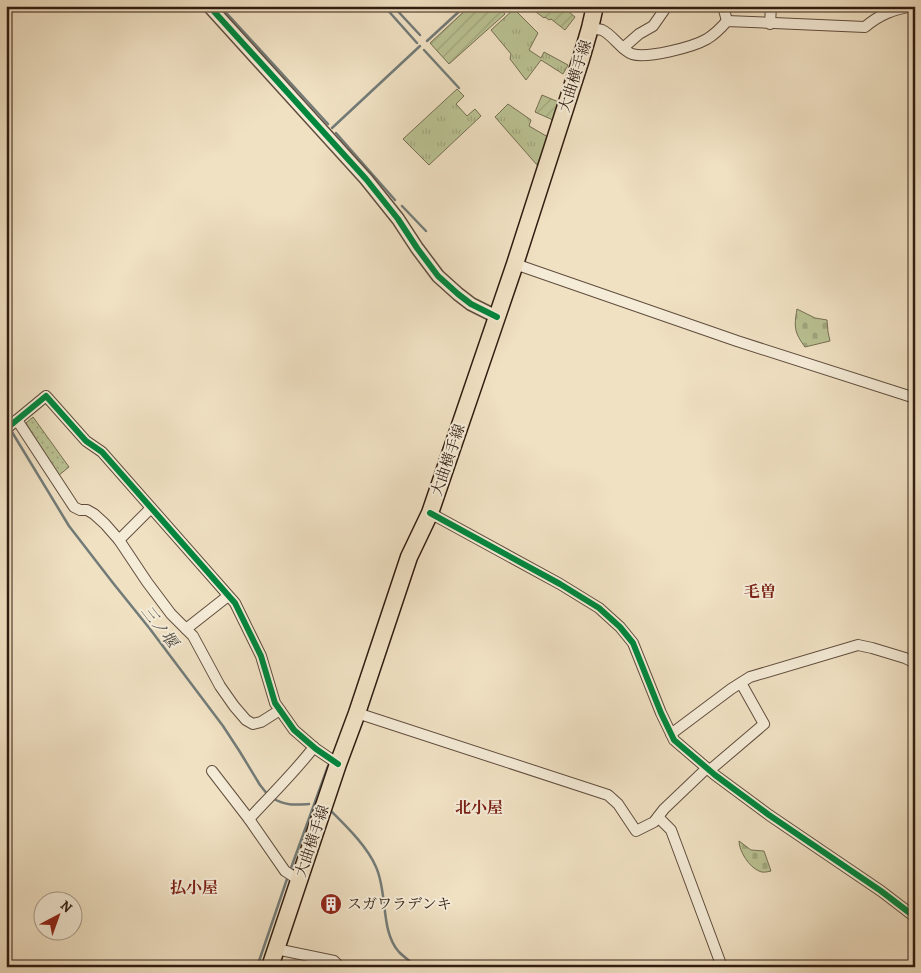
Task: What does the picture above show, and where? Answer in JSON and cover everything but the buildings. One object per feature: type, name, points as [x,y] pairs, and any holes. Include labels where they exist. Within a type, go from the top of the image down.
[{"type":"main road","name":"大曲横手線","points":[[270,967],[409,556],[430,514],[515,264],[590,28],[595,6]]},
{"type":"street","points":[[209,6],[366,179],[398,219],[438,276],[471,304],[497,317]]},
{"type":"street","points":[[623,48],[638,34],[654,26],[667,6]]},
{"type":"street","points":[[723,6],[727,21]]},
{"type":"street","points":[[770,24],[771,6]]},
{"type":"street","points":[[590,28],[602,30],[630,54],[639,55],[684,48],[705,40],[727,21],[865,27],[883,14],[912,6]]},
{"type":"street","points":[[515,264],[737,341],[915,398]]},
{"type":"street","points":[[6,429],[46,396],[86,441],[102,452],[235,603],[261,656],[275,703],[294,730],[338,764]]},
{"type":"street","points":[[17,420],[74,507],[80,510],[87,510],[105,524],[119,540],[166,607],[193,636],[220,686],[246,720],[253,724],[261,722],[280,710]]},
{"type":"street","points":[[119,540],[151,508]]},
{"type":"street","points":[[430,514],[560,584],[599,608],[620,628],[632,643],[660,713],[674,740],[769,815],[915,917]]},
{"type":"street","points":[[186,629],[228,596]]},
{"type":"street","points":[[671,734],[750,677],[858,645],[915,662]]},
{"type":"street","points":[[357,714],[608,795],[618,804],[636,831],[654,822],[664,809],[764,724],[741,683]]},
{"type":"street","points":[[249,819],[298,767],[314,747]]},
{"type":"street","points":[[212,771],[249,819],[285,871],[299,880]]},
{"type":"street","points":[[658,817],[671,830],[722,967]]},
{"type":"street","points":[[276,949],[334,961],[340,967]]},
{"type":"green space","points":[[470,6],[498,6],[505,14],[449,64],[430,43]]},
{"type":"green space","points":[[540,6],[562,6],[575,17],[565,30],[551,19],[544,18],[536,12]]},
{"type":"green space","points":[[514,9],[538,33],[529,50],[541,58],[544,52],[568,65],[563,74],[541,60],[526,80],[510,59],[511,54],[491,30]]},
{"type":"green space","points":[[457,89],[464,96],[456,104],[467,116],[475,109],[481,116],[429,165],[403,139]]},
{"type":"green space","points":[[542,95],[561,103],[553,120],[535,112]]},
{"type":"green space","points":[[508,104],[531,120],[529,126],[548,137],[537,165],[495,117]]},
{"type":"green space","points":[[797,309],[815,318],[827,320],[830,341],[805,347],[796,329]]},
{"type":"green space","points":[[33,417],[69,467],[58,476],[26,423]]},
{"type":"green space","points":[[739,841],[751,850],[764,851],[771,871],[762,872],[755,869],[743,854]]},
{"type":"waterway","points":[[220,6],[328,124]]},
{"type":"waterway","points":[[384,6],[417,43]]},
{"type":"waterway","points":[[393,6],[420,35]]},
{"type":"waterway","points":[[427,41],[465,6]]},
{"type":"waterway","points":[[332,128],[420,46]]},
{"type":"waterway","points":[[424,50],[459,88]]},
{"type":"waterway","points":[[336,133],[395,200]]},
{"type":"waterway","points":[[402,206],[426,231]]},
{"type":"waterway","name":"三ノ堰","points":[[12,432],[69,526],[223,726],[268,795]]},
{"type":"waterway","points":[[291,868],[328,766]]},
{"type":"waterway","name":"三ノ堰","points":[[272,798],[290,804],[309,804]]},
{"type":"waterway","name":"三ノ堰","points":[[330,810],[356,837],[372,859],[380,877],[389,934],[399,952],[417,967]]},
{"type":"waterway","points":[[257,967],[287,879]]},
{"type":"cycle path","points":[[209,6],[366,179],[398,219],[438,276],[471,304],[497,317]]},
{"type":"cycle path","points":[[6,429],[46,396],[86,441],[102,452],[235,603],[261,656],[275,703],[294,730],[316,749],[338,764]]},
{"type":"cycle path","points":[[430,513],[560,584],[599,608],[620,627],[633,643],[674,740],[715,775],[769,815],[881,891],[915,917]]},
{"type":"place","name":"スガワラデンキ","points":[[331,904]]},
{"type":"district","name":"毛曽","points":[[760,591]]},
{"type":"district","name":"北小屋","points":[[479,807]]},
{"type":"district","name":"払小屋","points":[[194,887]]}]
